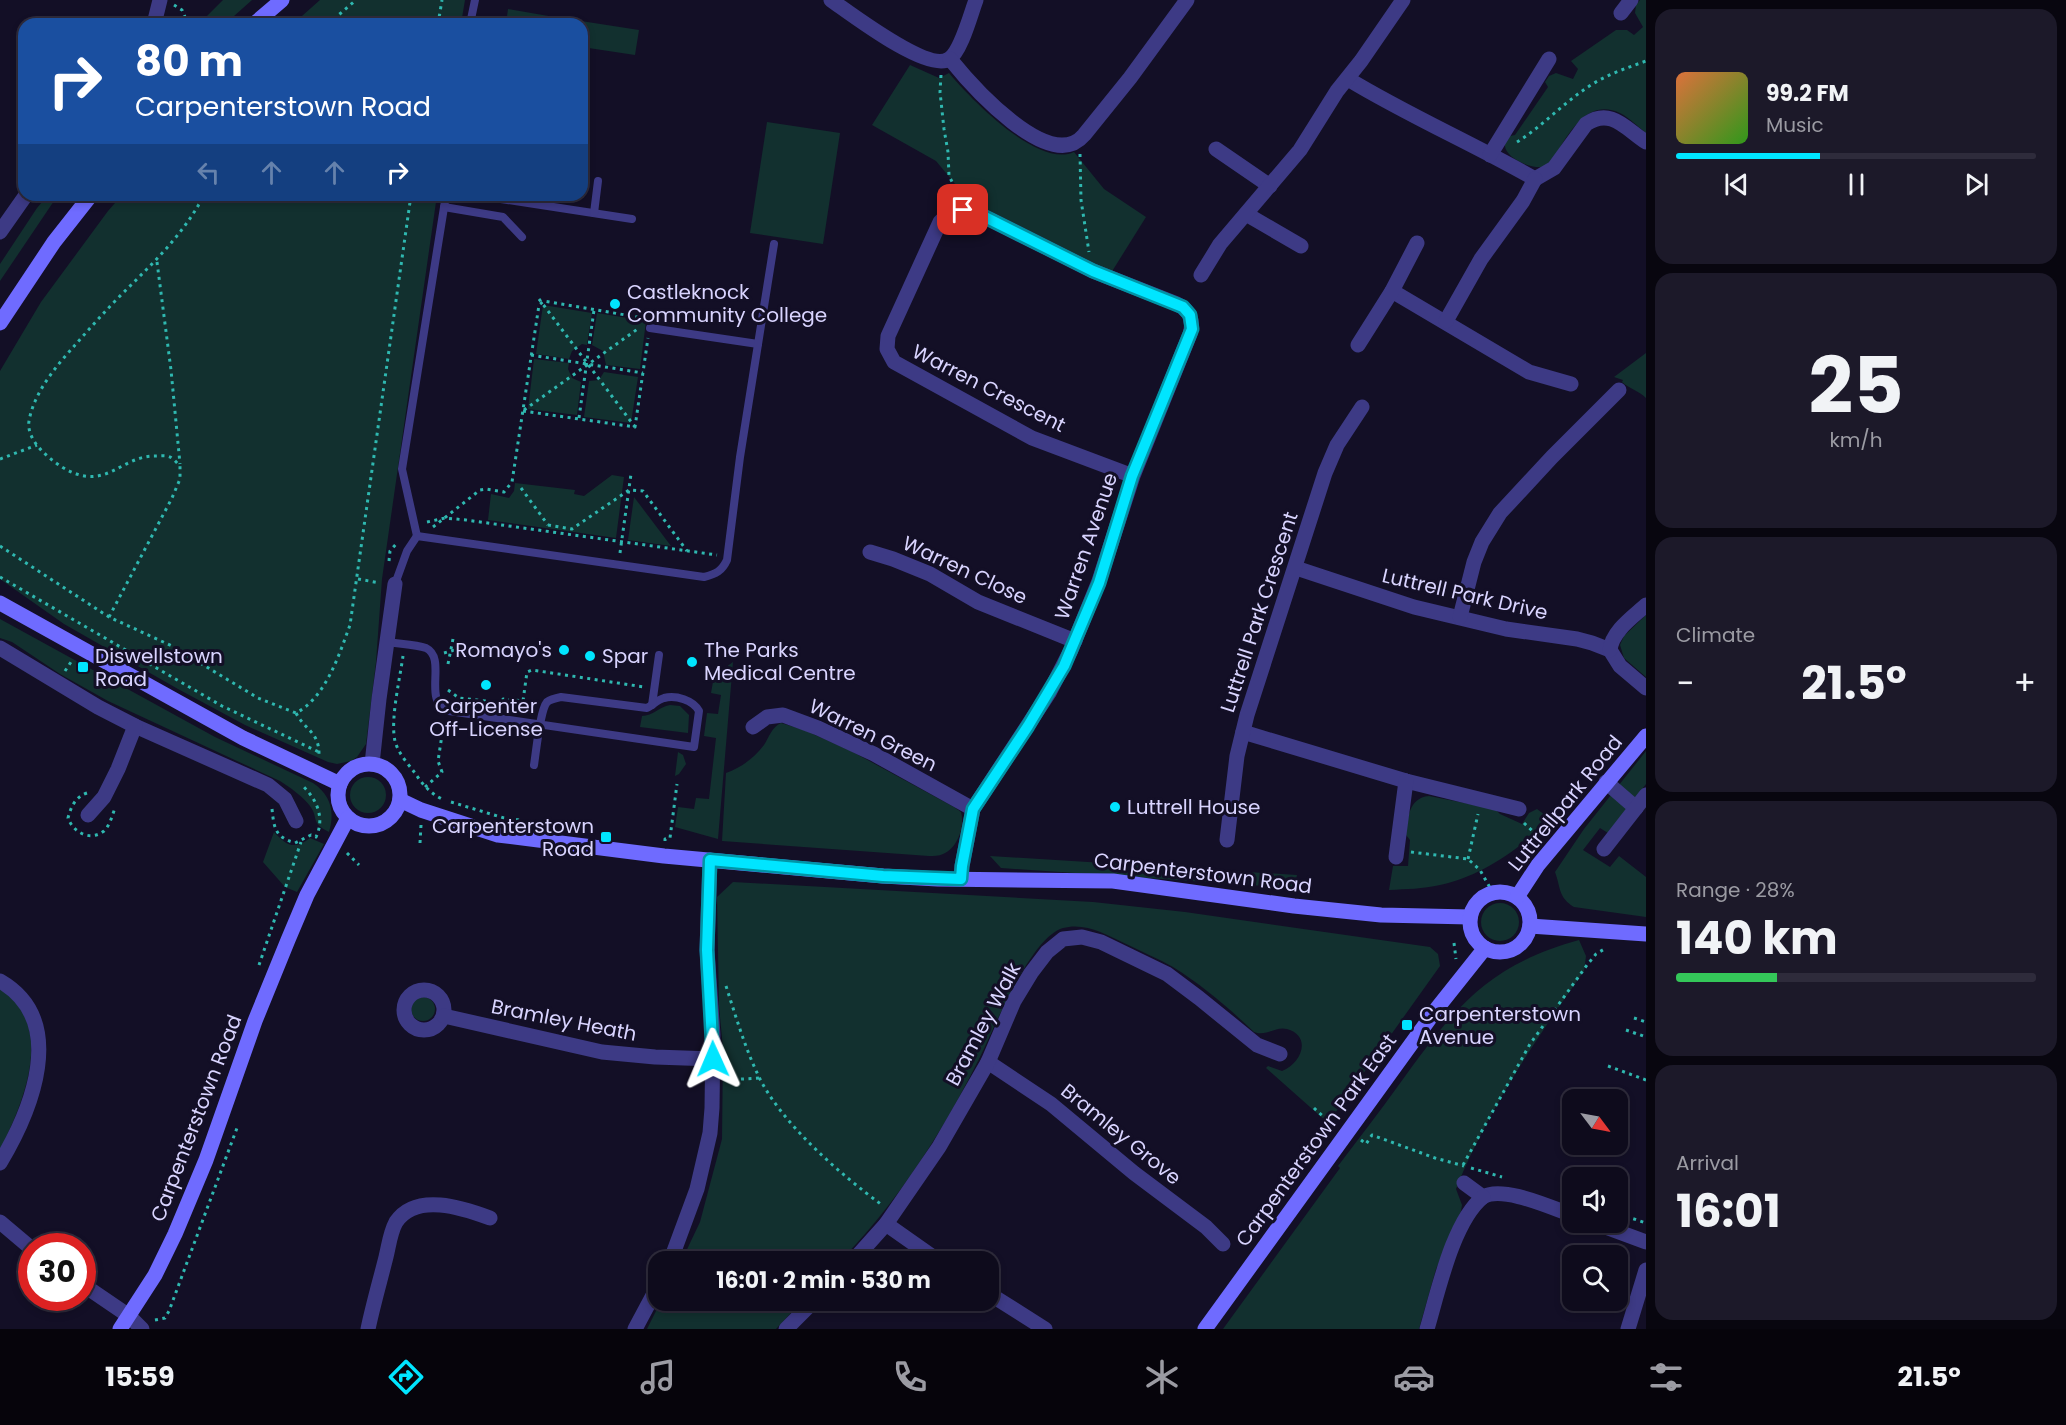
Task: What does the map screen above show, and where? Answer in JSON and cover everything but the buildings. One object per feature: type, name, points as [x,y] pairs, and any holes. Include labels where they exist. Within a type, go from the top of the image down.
[{"type":"street","points":[[156,18],[160,0]]},
{"type":"street","points":[[261,18],[282,0]]},
{"type":"street","points":[[831,0],[908,50],[942,62],[950,59],[957,50],[976,0]]},
{"type":"street","points":[[950,59],[985,99],[1026,130],[1049,144],[1068,146],[1079,140],[1130,78],[1187,0]]},
{"type":"street","points":[[1201,275],[1220,244],[1300,150],[1337,92],[1402,0]]},
{"type":"street","points":[[1621,13],[1631,0]]},
{"type":"street","points":[[1490,154],[1549,59]]},
{"type":"street","points":[[1348,79],[1418,119],[1535,179]]},
{"type":"street","points":[[1446,321],[1481,259],[1523,201],[1535,179],[1554,168],[1586,124],[1593,119],[1615,120],[1646,142]]},
{"type":"street","points":[[1216,149],[1270,186]]},
{"type":"street","points":[[0,232],[22,201]]},
{"type":"street","points":[[2,313],[86,201]]},
{"type":"street","name":"Warren Avenue","points":[[961,879],[973,809],[1049,693],[1075,641],[1099,583],[1132,476],[1190,334],[1192,322],[1188,311],[1183,307],[1093,271],[973,211],[963,210]]},
{"type":"street","name":"Warren Crescent","points":[[963,210],[951,211],[940,222],[888,336],[887,349],[894,362],[1032,438],[1132,476]]},
{"type":"street","points":[[1246,214],[1301,246]]},
{"type":"street","points":[[1358,345],[1392,291],[1417,243]]},
{"type":"street","points":[[1392,291],[1529,372],[1571,384]]},
{"type":"street","points":[[1460,617],[1474,562],[1482,542],[1500,513],[1619,390]]},
{"type":"street","name":"Luttrell Park Crescent","points":[[1227,840],[1233,786],[1243,732],[1325,473],[1337,445],[1362,406]]},
{"type":"street","name":"Warren Close","points":[[870,552],[930,574],[978,602],[1075,641]]},
{"type":"street","name":"Luttrell Park Drive","points":[[1296,568],[1400,603],[1506,628],[1577,639],[1610,650]]},
{"type":"street","points":[[372,764],[395,584]]},
{"type":"street","points":[[0,603],[243,738],[340,784]]},
{"type":"street","points":[[1646,605],[1618,631],[1610,650],[1620,666],[1646,688]]},
{"type":"street","points":[[0,648],[98,707],[135,726],[268,785],[285,799],[296,821]]},
{"type":"street","name":"Warren Green","points":[[753,727],[767,717],[783,715],[818,728],[874,754],[973,809]]},
{"type":"street","points":[[88,815],[104,797],[135,726]]},
{"type":"street","points":[[1243,732],[1406,781],[1519,809]]},
{"type":"street","name":"Luttrellpark Road","points":[[1517,897],[1552,847],[1646,736]]},
{"type":"street","points":[[372,764],[385,768],[394,777],[399,788],[400,801],[392,816],[382,823],[365,826],[348,818],[340,805],[338,794],[340,784],[346,774],[354,768],[372,764]]},
{"type":"street","points":[[1396,856],[1406,781]]},
{"type":"street","points":[[1606,782],[1635,808]]},
{"type":"street","points":[[1604,849],[1646,795]]},
{"type":"street","name":"Carpenterstown Road","points":[[400,801],[498,836],[664,856],[883,876],[1113,880],[1294,906],[1381,915],[1470,917]]},
{"type":"street","name":"Carpenterstown Road","points":[[120,1329],[155,1275],[175,1234],[206,1160],[255,1021],[288,940],[307,895],[348,818]]},
{"type":"street","points":[[674,1251],[697,1189],[710,1137],[713,1059],[707,950],[710,860]]},
{"type":"street","points":[[1501,892],[1517,897],[1528,910],[1530,926],[1527,936],[1521,944],[1504,952],[1485,948],[1473,935],[1470,917],[1479,901],[1493,893],[1501,892]]},
{"type":"street","points":[[1530,926],[1646,934]]},
{"type":"street","name":"Bramley Walk","points":[[862,1251],[890,1219],[939,1147],[988,1062],[1014,1001],[1031,974],[1055,945],[1063,939],[1082,937],[1101,942],[1167,974],[1257,1045],[1280,1054]]},
{"type":"street","name":"Carpenterstown Park East","points":[[1205,1329],[1438,1007],[1485,948]]},
{"type":"street","points":[[0,981],[12,989],[30,1011],[39,1048],[36,1079],[30,1099],[13,1141],[0,1163]]},
{"type":"street","name":"Bramley Heath","points":[[444,1016],[602,1052],[713,1059]]},
{"type":"street","name":"Bramley Grove","points":[[988,1062],[1051,1104],[1134,1173],[1206,1227],[1223,1244]]},
{"type":"street","points":[[1464,1183],[1483,1197]]},
{"type":"street","points":[[1427,1329],[1458,1234],[1474,1206],[1483,1197],[1501,1193],[1562,1212]]},
{"type":"street","points":[[368,1329],[391,1232],[404,1212],[429,1205],[453,1207],[490,1218]]},
{"type":"street","points":[[890,1219],[927,1251]]},
{"type":"street","points":[[0,1222],[18,1237]]},
{"type":"street","points":[[1622,1233],[1646,1242]]},
{"type":"street","points":[[1628,1329],[1646,1270]]},
{"type":"street","points":[[96,1294],[129,1316],[142,1328]]},
{"type":"street","points":[[999,1301],[1036,1327]]},
{"type":"street","points":[[635,1329],[648,1305]]},
{"type":"street","points":[[786,1329],[804,1311]]},
{"type":"lane","points":[[471,18],[475,0]]},
{"type":"lane","points":[[594,213],[598,181]]},
{"type":"lane","points":[[395,584],[407,551],[419,534],[402,469],[445,201]]},
{"type":"lane","points":[[515,201],[632,219]]},
{"type":"lane","points":[[444,207],[503,217],[522,237]]},
{"type":"lane","points":[[419,534],[704,577],[714,575],[721,570],[727,556],[774,244]]},
{"type":"lane","points":[[651,323],[758,344]]},
{"type":"lane","points":[[388,642],[424,648],[433,656],[437,702],[443,709],[449,711],[540,726],[694,747],[699,711],[687,700],[667,698],[648,707],[561,697],[548,702],[544,707],[540,726],[534,765]]},
{"type":"lane","points":[[648,707],[659,655]]},
{"type":"path","points":[[160,0],[179,6],[185,18]]},
{"type":"path","points":[[335,18],[356,0]]},
{"type":"path","points":[[439,18],[442,0]]},
{"type":"path","points":[[1515,143],[1534,131],[1590,86],[1615,72],[1646,61]]},
{"type":"path","points":[[933,73],[941,74],[940,92],[949,176],[958,190],[963,210]]},
{"type":"path","points":[[1079,140],[1081,200],[1093,271]]},
{"type":"path","points":[[180,466],[169,456],[144,456],[104,476],[72,473],[53,461],[37,445],[31,436],[28,423],[36,399],[57,366],[179,234],[200,201]]},
{"type":"path","points":[[296,713],[307,707],[323,686],[339,655],[350,625],[410,201]]},
{"type":"path","points":[[110,617],[180,479],[171,370],[156,260]]},
{"type":"path","points":[[389,562],[393,547],[430,530],[480,490],[504,492],[509,488],[512,482],[540,301]]},
{"type":"path","points":[[540,301],[651,323]]},
{"type":"path","points":[[540,301],[635,427]]},
{"type":"path","points":[[579,419],[594,310]]},
{"type":"path","points":[[523,411],[587,364],[651,323]]},
{"type":"path","points":[[635,427],[651,323]]},
{"type":"path","points":[[531,355],[643,373]]},
{"type":"path","points":[[523,411],[635,427]]},
{"type":"path","points":[[0,459],[37,445]]},
{"type":"path","points":[[618,565],[631,474]]},
{"type":"path","points":[[521,488],[548,525],[548,531]]},
{"type":"path","points":[[548,525],[572,528],[629,489],[643,491],[687,551]]},
{"type":"path","points":[[419,534],[429,521],[444,518],[727,556]]},
{"type":"path","points":[[0,546],[110,617],[172,646],[258,698],[296,713],[318,739],[319,752],[313,770]]},
{"type":"path","points":[[0,577],[222,706],[319,752]]},
{"type":"path","points":[[358,579],[395,584]]},
{"type":"path","points":[[447,672],[453,639]]},
{"type":"path","points":[[404,645],[396,703],[396,741],[401,753],[425,787],[440,798],[504,818],[525,821]]},
{"type":"path","points":[[58,682],[80,647]]},
{"type":"path","points":[[445,683],[449,692],[456,697],[503,703],[503,699],[523,701],[527,672],[532,670],[647,687],[648,707]]},
{"type":"path","points":[[425,787],[442,772],[438,761],[444,719],[456,697]]},
{"type":"path","points":[[664,856],[665,839],[670,838],[677,784]]},
{"type":"path","points":[[271,806],[274,827],[285,839],[295,843],[302,842],[311,835],[316,837],[321,820],[318,808],[313,797],[303,786]]},
{"type":"path","points":[[91,791],[75,800],[68,818],[75,830],[89,836],[98,835],[109,825],[116,806]]},
{"type":"path","points":[[1468,859],[1482,799]]},
{"type":"path","points":[[1519,809],[1521,821],[1552,847]]},
{"type":"path","points":[[1396,856],[1410,852],[1468,859],[1480,870],[1493,893]]},
{"type":"path","points":[[1463,1165],[1530,1044],[1587,965],[1596,954],[1608,946]]},
{"type":"path","points":[[722,978],[727,987],[736,1022],[760,1078],[790,1122],[866,1193],[890,1219]]},
{"type":"path","points":[[1634,1018],[1646,1022]]},
{"type":"path","points":[[1626,1029],[1646,1037]]},
{"type":"path","points":[[1608,1066],[1646,1080]]},
{"type":"path","points":[[712,1080],[760,1078]]},
{"type":"path","points":[[1314,1108],[1366,1144],[1372,1136],[1435,1158],[1506,1178]]},
{"type":"path","points":[[142,1328],[147,1322],[165,1318],[169,1311],[237,1128]]},
{"type":"path","points":[[1628,1216],[1646,1222]]},
{"type":"green space","points":[[223,0],[252,0],[232,18],[205,18]]},
{"type":"green space","points":[[320,0],[465,0],[462,18],[300,18]]},
{"type":"green space","points":[[1640,0],[1646,0],[1646,133],[1620,113],[1601,110],[1585,116],[1579,122],[1545,166],[1527,165],[1509,154],[1505,143],[1510,136],[1515,135],[1548,87],[1545,82],[1549,76],[1556,73],[1573,79],[1578,69],[1571,61],[1616,30],[1627,30],[1634,35],[1643,27],[1635,13],[1636,5]]},
{"type":"green space","points":[[508,9],[560,18],[507,18]]},
{"type":"green space","points":[[588,22],[639,30],[635,55],[588,48]]},
{"type":"green space","points":[[910,65],[939,78],[949,73],[988,113],[1024,141],[1059,155],[1074,152],[1104,189],[1146,217],[1111,273],[971,203],[936,161],[872,125]]},
{"type":"green space","points":[[767,122],[840,133],[823,244],[750,233]]},
{"type":"green space","points":[[43,201],[54,201],[0,281],[0,264]]},
{"type":"green space","points":[[117,201],[436,201],[382,579],[376,662],[366,744],[357,757],[351,761],[337,764],[328,762],[245,725],[64,624],[0,579],[0,371],[41,302]]},
{"type":"green space","points":[[543,305],[592,313],[587,345],[582,344],[572,351],[569,359],[536,354]]},
{"type":"green space","points":[[597,313],[646,321],[640,369],[606,365],[603,351],[592,345]]},
{"type":"green space","points":[[1646,353],[1646,398],[1622,382],[1623,380],[1614,377]]},
{"type":"green space","points":[[534,359],[569,363],[568,369],[572,378],[581,382],[577,415],[528,409]]},
{"type":"green space","points":[[604,372],[638,377],[631,423],[584,417],[589,381],[599,380]]},
{"type":"green space","points":[[612,475],[624,477],[616,538],[488,520],[491,494],[509,498],[514,491],[515,483],[575,490],[574,494],[584,496]]},
{"type":"green space","points":[[634,497],[671,546],[628,540]]},
{"type":"green space","points":[[1646,615],[1646,677],[1624,658],[1620,645],[1624,636]]},
{"type":"green space","points":[[0,619],[215,737],[313,783],[324,793],[330,804],[332,818],[329,832],[319,826],[307,802],[280,781],[108,701],[60,674],[12,642],[0,638]]},
{"type":"green space","points":[[733,662],[718,839],[675,827],[678,807],[694,809],[696,798],[709,799],[716,738],[704,736],[707,713],[718,714],[721,695],[711,693],[714,676]]},
{"type":"green space","points":[[670,705],[680,706],[689,715],[688,733],[640,727],[642,716]]},
{"type":"green space","points":[[781,723],[804,730],[851,751],[961,812],[961,830],[953,847],[938,856],[929,856],[722,841],[726,773],[751,758]]},
{"type":"green space","points":[[1646,751],[1646,784],[1608,833],[1600,828],[1583,850],[1610,867],[1619,856],[1646,877],[1646,917],[1574,907],[1565,900],[1555,872],[1584,829]]},
{"type":"green space","points":[[678,752],[683,755],[686,764],[675,776]]},
{"type":"green space","points":[[368,777],[380,783],[386,795],[380,807],[368,813],[356,807],[350,795],[356,783]]},
{"type":"green space","points":[[1429,796],[1495,809],[1500,814],[1522,824],[1529,813],[1537,809],[1549,818],[1513,850],[1470,875],[1434,886],[1389,890],[1393,866],[1408,866],[1410,840],[1406,835],[1410,810],[1417,801]]},
{"type":"green space","points":[[274,832],[291,845],[299,844],[310,838],[324,844],[297,892],[285,887],[263,862]]},
{"type":"green space","points":[[990,856],[1297,875],[1294,888],[1001,868]]},
{"type":"green space","points":[[733,882],[1093,902],[1185,912],[1430,947],[1438,954],[1440,966],[1328,1123],[1266,1068],[1268,1066],[1282,1071],[1295,1062],[1302,1043],[1295,1032],[1283,1028],[1263,1033],[1254,1032],[1215,998],[1173,967],[1095,930],[1079,927],[1063,928],[1051,935],[1027,964],[945,1122],[901,1189],[850,1251],[686,1251],[700,1222],[722,1139],[723,1049],[719,1006],[717,897]]},
{"type":"green space","points":[[1500,903],[1514,908],[1519,922],[1514,936],[1500,941],[1486,936],[1481,922],[1486,908]]},
{"type":"green space","points":[[1579,940],[1586,956],[1584,971],[1497,1104],[1456,1189],[1462,1205],[1461,1211],[1436,1269],[1419,1329],[1223,1329],[1340,1168],[1338,1166],[1455,1013],[1474,994],[1519,963]]},
{"type":"green space","points":[[0,989],[17,1004],[27,1023],[31,1043],[30,1065],[25,1088],[0,1150]]},
{"type":"green space","points":[[423,997],[428,998],[434,1004],[434,1014],[428,1020],[423,1021],[418,1020],[412,1014],[411,1009],[412,1004],[418,998]]},
{"type":"green space","points":[[656,1311],[793,1311],[776,1329],[647,1329]]},
{"type":"place","name":"Castleknock Community College","points":[[615,304]]},
{"type":"place","name":"Romayo's","points":[[564,650]]},
{"type":"place","name":"Spar","points":[[590,656]]},
{"type":"place","name":"The Parks Medical Centre","points":[[692,662]]},
{"type":"place","name":"Diswellstown Road","points":[[83,667]]},
{"type":"place","name":"Carpenter Off-License","points":[[486,685]]},
{"type":"place","name":"Luttrell House","points":[[1115,807]]},
{"type":"place","name":"Carpenterstown Road","points":[[606,837]]},
{"type":"place","name":"Carpenterstown Avenue","points":[[1407,1025]]},
{"type":"route","points":[[713,1059],[707,950],[710,860],[883,876],[961,879],[973,809],[1028,726],[1064,666],[1099,583],[1132,476],[1192,329],[1190,315],[1183,307],[1093,271],[973,211],[963,210]]}]
